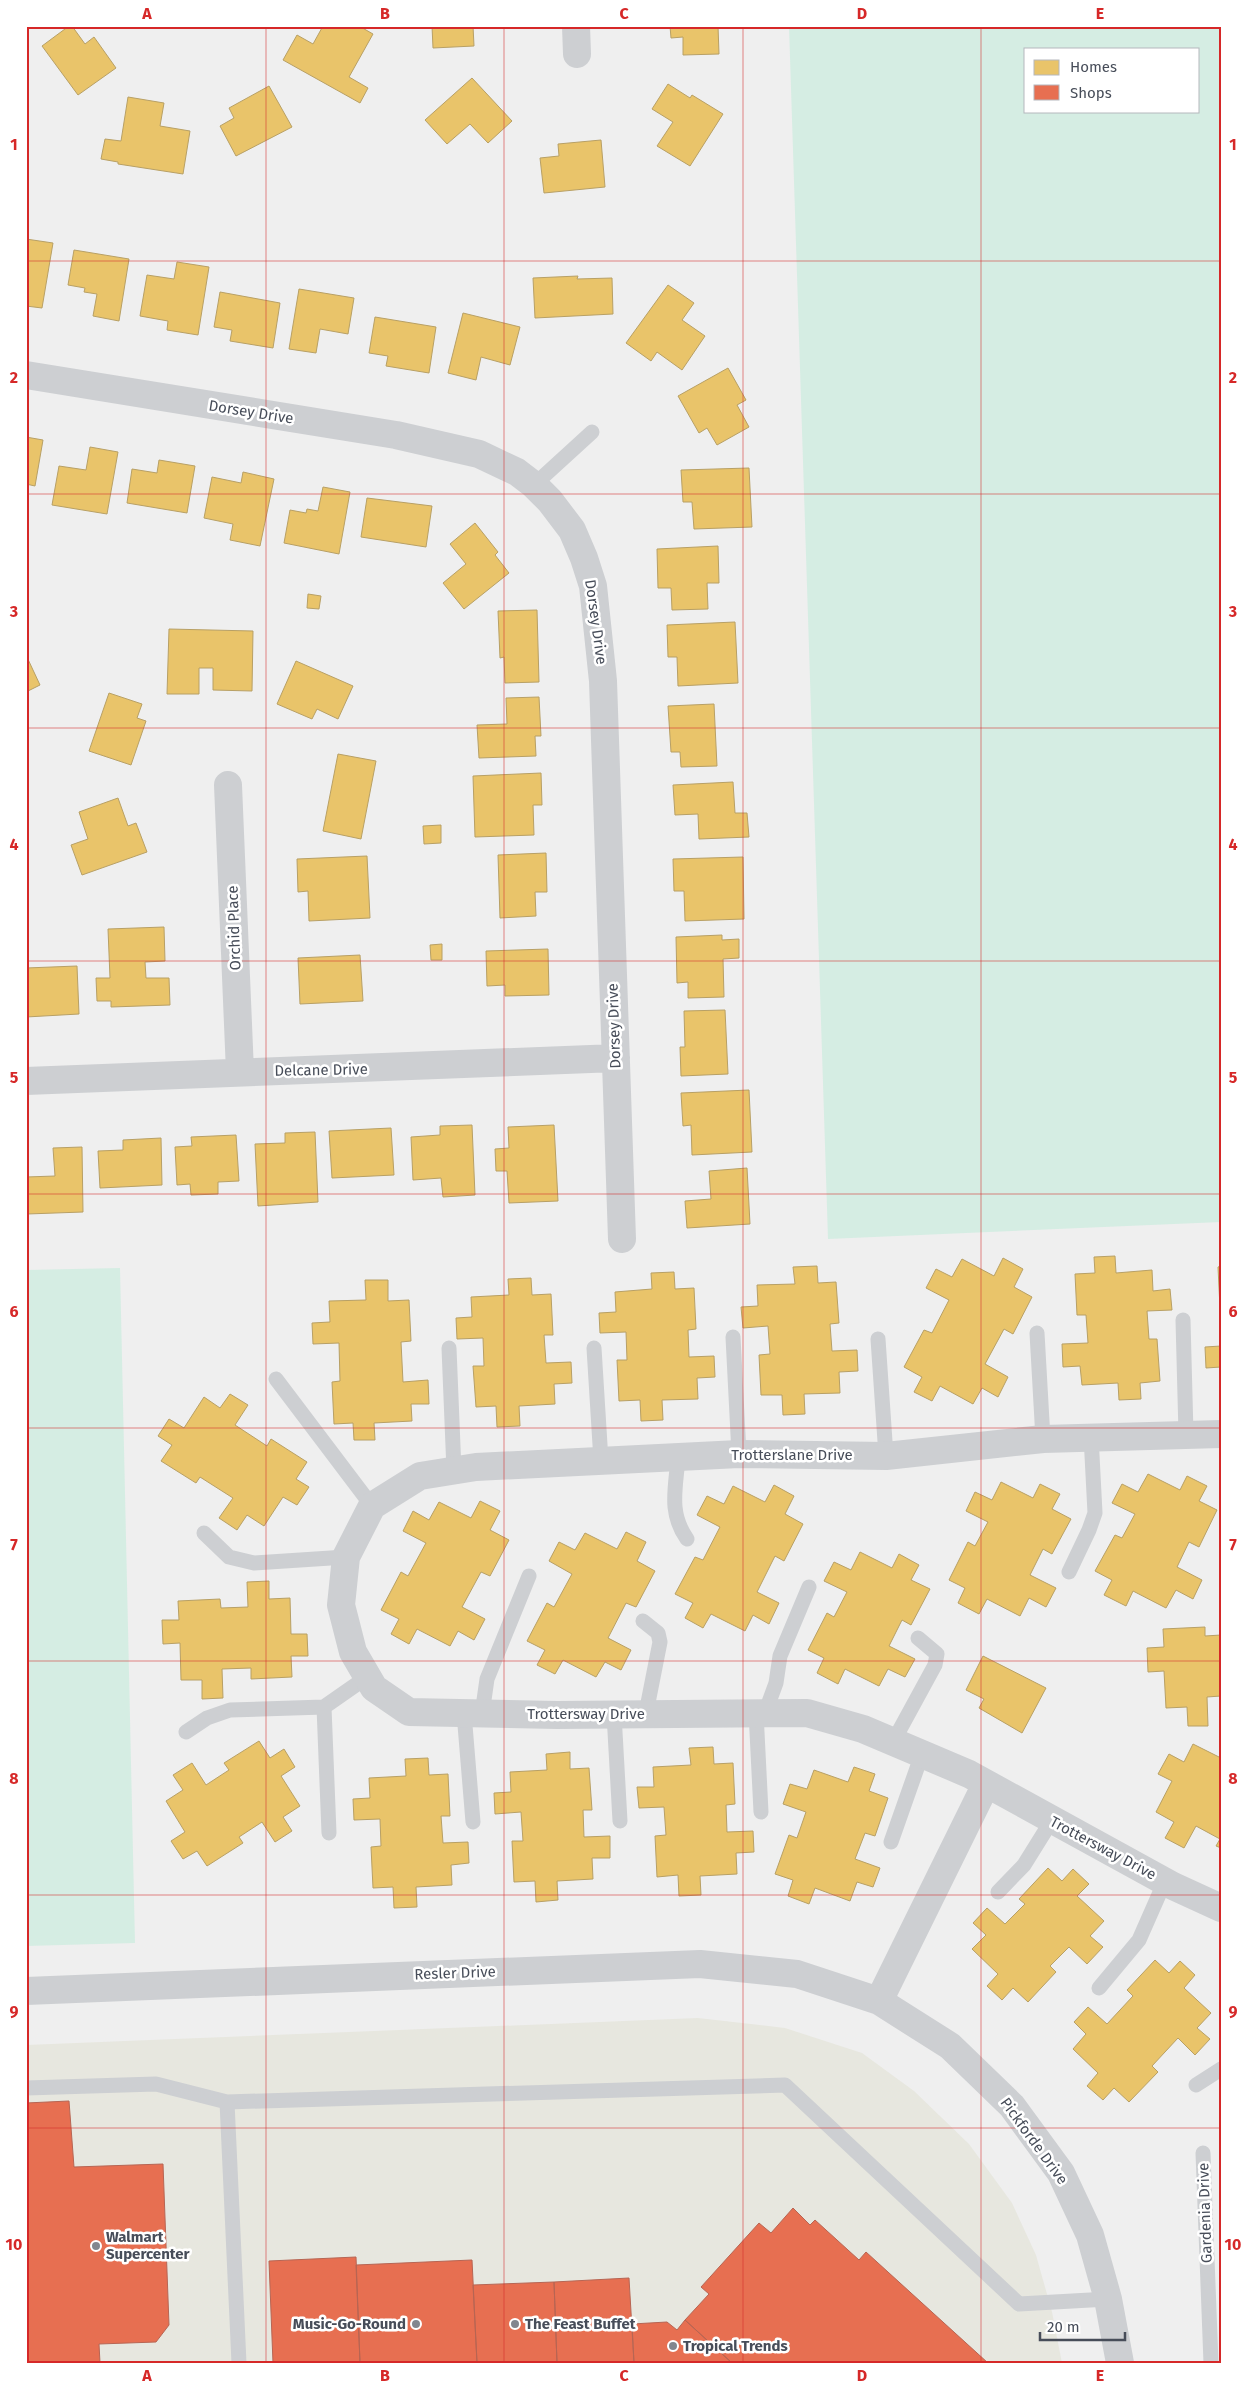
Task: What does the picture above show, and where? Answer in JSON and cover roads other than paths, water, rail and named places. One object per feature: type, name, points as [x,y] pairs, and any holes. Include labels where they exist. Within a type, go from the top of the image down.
[{"type":"street","points":[[576,26],[577,54]]},
{"type":"street","name":"Dorsey Drive","points":[[26,376],[396,435],[479,454],[517,472],[550,501],[572,530],[593,586],[604,681],[622,1239]]},
{"type":"street","name":"Orchid Place","points":[[228,785],[240,1072]]},
{"type":"street","name":"Delcane Drive","points":[[26,1081],[616,1058]]},
{"type":"street","name":"Trotterslane Drive","points":[[372,1506],[420,1476],[476,1467],[739,1454],[886,1456],[1043,1439],[1091,1436],[1221,1434]]},
{"type":"street","name":"Trottersway Drive","points":[[372,1506],[346,1557],[341,1605],[353,1652],[367,1677],[374,1688],[409,1712],[806,1713],[863,1729],[968,1774],[1165,1881],[1221,1908]]},
{"type":"street","points":[[879,2001],[986,1784]]},
{"type":"street","name":"Resler Drive","points":[[26,1991],[700,1964],[796,1974],[879,2001]]},
{"type":"street","name":"Pickforde Drive","points":[[879,2001],[950,2046],[1012,2106],[1061,2174],[1090,2235],[1108,2299],[1120,2363]]},
{"type":"lane","points":[[534,486],[592,432]]},
{"type":"lane","points":[[1183,1320],[1186,1434]]},
{"type":"lane","points":[[1037,1333],[1043,1439]]},
{"type":"lane","points":[[733,1336],[739,1454]]},
{"type":"lane","points":[[878,1339],[886,1456]]},
{"type":"lane","points":[[449,1348],[454,1471]]},
{"type":"lane","points":[[594,1348],[601,1461]]},
{"type":"lane","points":[[276,1379],[372,1506]]},
{"type":"lane","points":[[1068,1572],[1095,1513],[1091,1436]]},
{"type":"lane","points":[[678,1457],[674,1511],[678,1526],[686,1539]]},
{"type":"lane","points":[[204,1532],[229,1558],[254,1563],[346,1557]]},
{"type":"lane","points":[[473,1822],[473,1713],[529,1576]]},
{"type":"lane","points":[[761,1812],[761,1712],[776,1683],[780,1656],[809,1586]]},
{"type":"lane","points":[[643,1621],[658,1633],[660,1642],[646,1714]]},
{"type":"lane","points":[[893,1742],[935,1665],[937,1654],[918,1638]]},
{"type":"lane","points":[[186,1732],[207,1718],[230,1710],[324,1708],[367,1677]]},
{"type":"lane","points":[[324,1708],[329,1833]]},
{"type":"lane","points":[[614,1714],[620,1821]]},
{"type":"lane","points":[[891,1842],[922,1754]]},
{"type":"lane","points":[[998,1892],[1024,1865],[1052,1820]]},
{"type":"lane","points":[[1099,1988],[1139,1940],[1165,1881]]},
{"type":"lane","points":[[1196,2085],[1221,2069]]},
{"type":"lane","points":[[26,2088],[156,2084],[227,2102],[785,2085],[1019,2304],[1108,2299]]},
{"type":"lane","points":[[227,2102],[239,2363]]},
{"type":"lane","name":"Gardenia Drive","points":[[1203,2153],[1211,2363]]},
{"type":"place","name":"Walmart Supercenter","points":[[96,2246]]},
{"type":"place","name":"Music-Go-Round","points":[[416,2324]]},
{"type":"place","name":"The Feast Buffet","points":[[515,2324]]},
{"type":"place","name":"Tropical Trends","points":[[673,2346]]}]
